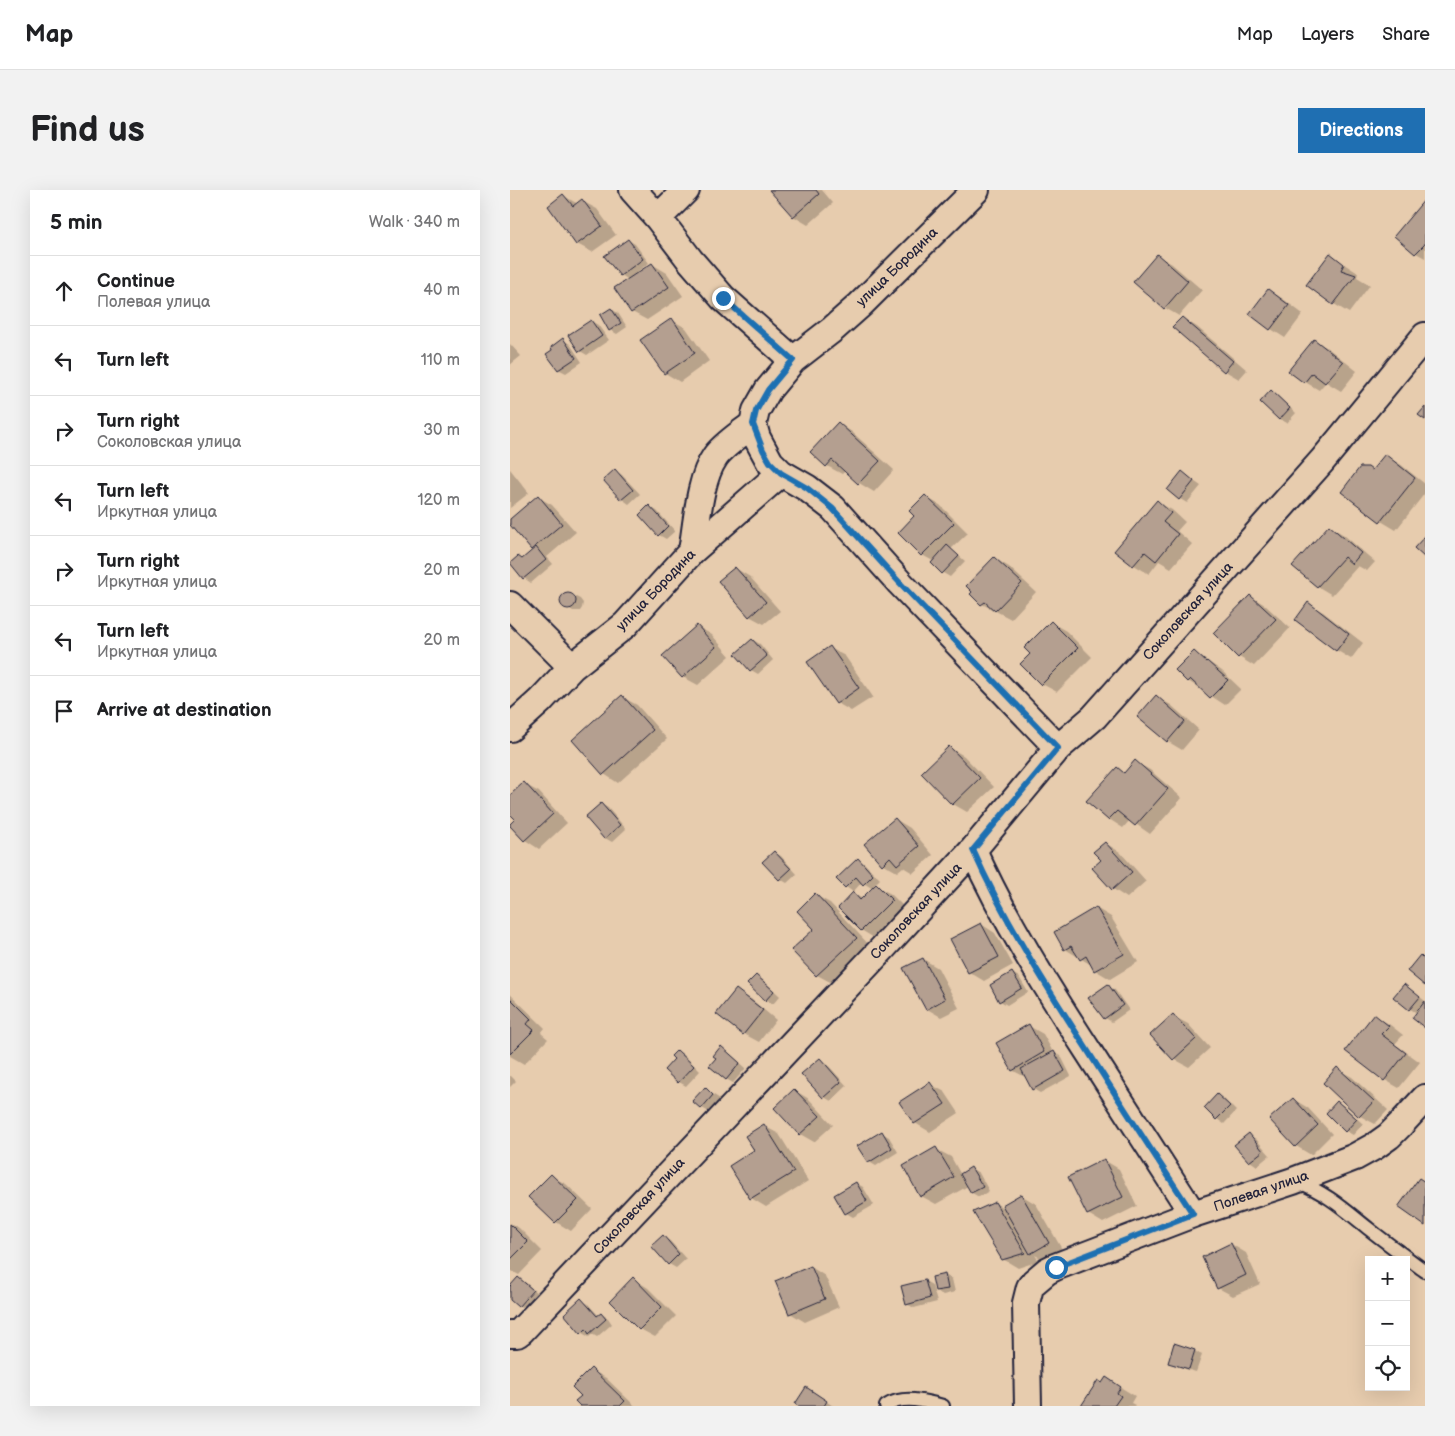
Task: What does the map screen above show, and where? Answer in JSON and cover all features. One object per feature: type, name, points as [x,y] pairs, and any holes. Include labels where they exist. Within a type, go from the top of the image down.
[{"type":"street","points":[[633,190],[723,298],[793,360]]},
{"type":"street","points":[[658,218],[686,190]]},
{"type":"street","name":"улица Бородина","points":[[753,424],[760,401],[793,360],[833,329],[860,304],[976,190]]},
{"type":"street","name":"Соколовская улица","points":[[510,1334],[516,1334],[521,1331],[973,850],[1058,748],[1094,717],[1322,461],[1425,336]]},
{"type":"street","points":[[692,551],[703,481],[708,469],[715,456],[753,424],[770,462],[781,473],[807,488],[832,508],[900,583],[1058,748]]},
{"type":"street","name":"улица Бородина","points":[[510,728],[572,667],[625,625],[692,551],[781,473]]},
{"type":"street","points":[[510,605],[572,667]]},
{"type":"street","points":[[973,850],[991,890],[1054,999],[1193,1214]]},
{"type":"street","name":"Полевая улица","points":[[1028,1406],[1026,1303],[1030,1287],[1040,1276],[1056,1267],[1193,1214],[1355,1157],[1389,1136],[1425,1098]]},
{"type":"lane","points":[[1293,1180],[1331,1199],[1425,1271]]},
{"type":"lane","points":[[886,1406],[894,1401],[917,1400],[943,1406]]},
{"type":"building","points":[[769,190],[816,190],[819,194],[793,217]]},
{"type":"building","points":[[563,194],[573,206],[582,199],[602,226],[576,245],[548,206]]},
{"type":"building","points":[[1425,199],[1425,244],[1415,254],[1394,236]]},
{"type":"building","points":[[628,239],[643,259],[620,276],[604,256]]},
{"type":"building","points":[[1330,253],[1344,264],[1341,270],[1356,275],[1333,305],[1306,285]]},
{"type":"building","points":[[1157,254],[1188,281],[1164,309],[1133,282]]},
{"type":"building","points":[[652,263],[669,287],[631,313],[614,288]]},
{"type":"building","points":[[1268,289],[1289,305],[1270,330],[1249,314]]},
{"type":"building","points":[[611,308],[621,323],[609,331],[600,315]]},
{"type":"building","points":[[1182,317],[1233,361],[1224,372],[1172,327]]},
{"type":"building","points":[[672,318],[695,353],[664,374],[640,340]]},
{"type":"building","points":[[591,320],[602,336],[579,352],[568,335]]},
{"type":"building","points":[[563,338],[576,358],[558,370],[546,354],[552,350],[551,347]]},
{"type":"building","points":[[1314,339],[1343,362],[1325,383],[1312,373],[1304,383],[1288,371]]},
{"type":"building","points":[[1271,390],[1290,408],[1279,420],[1260,402]]},
{"type":"building","points":[[1425,407],[1425,420],[1418,415]]},
{"type":"building","points":[[838,422],[880,461],[858,484],[832,460],[826,467],[810,452]]},
{"type":"building","points":[[1385,454],[1415,478],[1380,522],[1341,492],[1360,467],[1368,467],[1372,470]]},
{"type":"building","points":[[615,469],[633,490],[621,500],[603,480]]},
{"type":"building","points":[[1182,471],[1194,481],[1179,500],[1167,490]]},
{"type":"building","points":[[538,495],[562,524],[531,550],[510,525],[510,519]]},
{"type":"building","points":[[925,495],[954,523],[921,556],[898,533],[914,516],[909,511]]},
{"type":"building","points":[[1157,500],[1171,513],[1163,522],[1178,534],[1156,561],[1145,552],[1133,566],[1114,551]]},
{"type":"building","points":[[649,505],[668,526],[658,536],[639,515]]},
{"type":"building","points":[[1329,525],[1361,553],[1352,564],[1344,557],[1317,587],[1292,566]]},
{"type":"building","points":[[1425,536],[1425,558],[1414,548]]},
{"type":"building","points":[[947,545],[959,556],[942,574],[931,563]]},
{"type":"building","points":[[536,547],[546,560],[523,579],[510,563],[518,556],[522,559]]},
{"type":"building","points":[[994,557],[1022,583],[995,611],[985,602],[981,605],[970,594],[972,592],[966,586]]},
{"type":"building","points":[[735,567],[766,602],[749,617],[718,581]]},
{"type":"building","points":[[565,593],[571,593],[576,598],[574,607],[565,609],[560,604],[560,598]]},
{"type":"building","points":[[1250,595],[1276,619],[1238,658],[1213,633]]},
{"type":"building","points":[[1308,602],[1349,634],[1336,651],[1295,620]]},
{"type":"building","points":[[1051,621],[1078,648],[1041,685],[1020,664],[1030,654],[1024,648]]},
{"type":"building","points":[[697,625],[716,647],[682,678],[662,656]]},
{"type":"building","points":[[752,639],[767,656],[750,671],[735,654]]},
{"type":"building","points":[[830,646],[859,688],[836,704],[807,662]]},
{"type":"building","points":[[1194,651],[1228,680],[1210,698],[1190,679],[1187,682],[1175,670]]},
{"type":"building","points":[[622,695],[653,730],[603,775],[572,740]]},
{"type":"building","points":[[1156,695],[1185,721],[1167,742],[1137,717]]},
{"type":"building","points":[[949,746],[980,778],[952,805],[921,773]]},
{"type":"building","points":[[1135,760],[1168,789],[1135,826],[1117,811],[1108,820],[1086,801],[1117,767],[1124,773]]},
{"type":"building","points":[[524,782],[553,814],[524,841],[510,826],[515,819],[510,814],[510,795]]},
{"type":"building","points":[[601,803],[620,825],[604,839],[585,817]]},
{"type":"building","points":[[895,818],[919,846],[897,865],[890,857],[882,865],[864,844]]},
{"type":"building","points":[[1105,842],[1132,872],[1112,890],[1092,868],[1101,860],[1093,852]]},
{"type":"building","points":[[774,851],[791,869],[779,880],[762,862]]},
{"type":"building","points":[[858,858],[873,875],[863,885],[856,877],[845,888],[836,879]]},
{"type":"building","points":[[876,884],[892,900],[861,931],[838,908],[853,892],[860,900]]},
{"type":"building","points":[[815,893],[857,938],[816,976],[791,950],[814,929],[797,911]]},
{"type":"building","points":[[1096,907],[1124,954],[1094,971],[1086,956],[1080,960],[1071,946],[1064,950],[1054,932]]},
{"type":"building","points":[[981,923],[999,957],[968,973],[950,939]]},
{"type":"building","points":[[1420,955],[1425,960],[1425,986],[1407,971]]},
{"type":"building","points":[[923,958],[945,999],[926,1010],[903,968]]},
{"type":"building","points":[[1012,972],[1022,988],[999,1002],[990,985]]},
{"type":"building","points":[[756,975],[774,991],[765,1001],[747,984]]},
{"type":"building","points":[[1108,984],[1123,1005],[1104,1019],[1088,998]]},
{"type":"building","points":[[1404,984],[1420,997],[1409,1010],[1393,997]]},
{"type":"building","points":[[736,989],[763,1010],[743,1035],[716,1014]]},
{"type":"building","points":[[510,998],[531,1019],[527,1024],[534,1030],[510,1054]]},
{"type":"building","points":[[1425,1001],[1425,1028],[1412,1018]]},
{"type":"building","points":[[1173,1014],[1196,1039],[1173,1060],[1150,1035]]},
{"type":"building","points":[[1374,1014],[1389,1026],[1381,1034],[1406,1053],[1384,1081],[1345,1051]]},
{"type":"building","points":[[1029,1024],[1044,1052],[1012,1071],[996,1043]]},
{"type":"building","points":[[721,1046],[740,1063],[726,1080],[709,1066],[716,1058],[713,1056]]},
{"type":"building","points":[[677,1050],[694,1066],[678,1083],[664,1070],[674,1059],[671,1056]]},
{"type":"building","points":[[1054,1051],[1065,1071],[1032,1090],[1021,1069]]},
{"type":"building","points":[[820,1058],[841,1082],[823,1098],[801,1074]]},
{"type":"building","points":[[1337,1067],[1374,1101],[1359,1117],[1323,1083]]},
{"type":"building","points":[[930,1082],[945,1104],[914,1124],[899,1102]]},
{"type":"building","points":[[705,1087],[713,1095],[701,1109],[692,1101]]},
{"type":"building","points":[[794,1089],[820,1116],[799,1135],[774,1108]]},
{"type":"building","points":[[1217,1094],[1230,1106],[1216,1120],[1204,1108]]},
{"type":"building","points":[[1293,1098],[1318,1125],[1295,1147],[1269,1119]]},
{"type":"building","points":[[1337,1101],[1357,1119],[1345,1132],[1326,1113]]},
{"type":"building","points":[[764,1124],[794,1172],[750,1199],[729,1166],[754,1150],[745,1136]]},
{"type":"building","points":[[882,1131],[892,1148],[868,1163],[857,1146]]},
{"type":"building","points":[[1249,1133],[1263,1151],[1249,1162],[1234,1145]]},
{"type":"building","points":[[936,1147],[954,1177],[920,1197],[903,1166]]},
{"type":"building","points":[[1104,1159],[1123,1197],[1087,1215],[1068,1177]]},
{"type":"building","points":[[971,1167],[983,1187],[971,1193],[960,1174]]},
{"type":"building","points":[[551,1174],[578,1200],[555,1223],[528,1197]]},
{"type":"building","points":[[1419,1178],[1425,1182],[1425,1226],[1398,1207]]},
{"type":"building","points":[[856,1182],[867,1201],[845,1214],[834,1195]]},
{"type":"building","points":[[1021,1194],[1049,1243],[1030,1254],[1002,1205]]},
{"type":"building","points":[[995,1202],[1025,1253],[1002,1260],[973,1212]]},
{"type":"building","points":[[510,1224],[528,1242],[510,1260]]},
{"type":"building","points":[[663,1235],[679,1254],[668,1265],[651,1246]]},
{"type":"building","points":[[1231,1243],[1246,1275],[1217,1289],[1202,1257]]},
{"type":"building","points":[[811,1266],[825,1299],[789,1314],[775,1281]]},
{"type":"building","points":[[945,1274],[948,1289],[935,1291],[932,1277]]},
{"type":"building","points":[[518,1277],[533,1290],[518,1307],[510,1300],[510,1286]]},
{"type":"building","points":[[633,1277],[662,1307],[639,1330],[610,1301]]},
{"type":"building","points":[[925,1280],[930,1298],[906,1305],[901,1286]]},
{"type":"building","points":[[581,1298],[597,1316],[601,1313],[606,1319],[589,1334],[586,1329],[581,1334],[564,1314]]},
{"type":"building","points":[[1174,1343],[1195,1350],[1189,1369],[1168,1363]]},
{"type":"building","points":[[591,1368],[625,1401],[620,1406],[580,1406],[575,1401],[581,1396],[572,1387]]},
{"type":"building","points":[[1106,1377],[1121,1387],[1117,1393],[1121,1396],[1114,1406],[1081,1406],[1098,1380],[1102,1383]]},
{"type":"building","points":[[806,1387],[827,1401],[824,1406],[798,1406],[795,1404]]},
{"type":"route","points":[[723,298],[793,360],[760,401],[753,424],[770,462],[781,473],[807,488],[832,508],[900,583],[1058,748],[973,850],[991,890],[1059,1007],[1193,1214],[1056,1267]]}]
